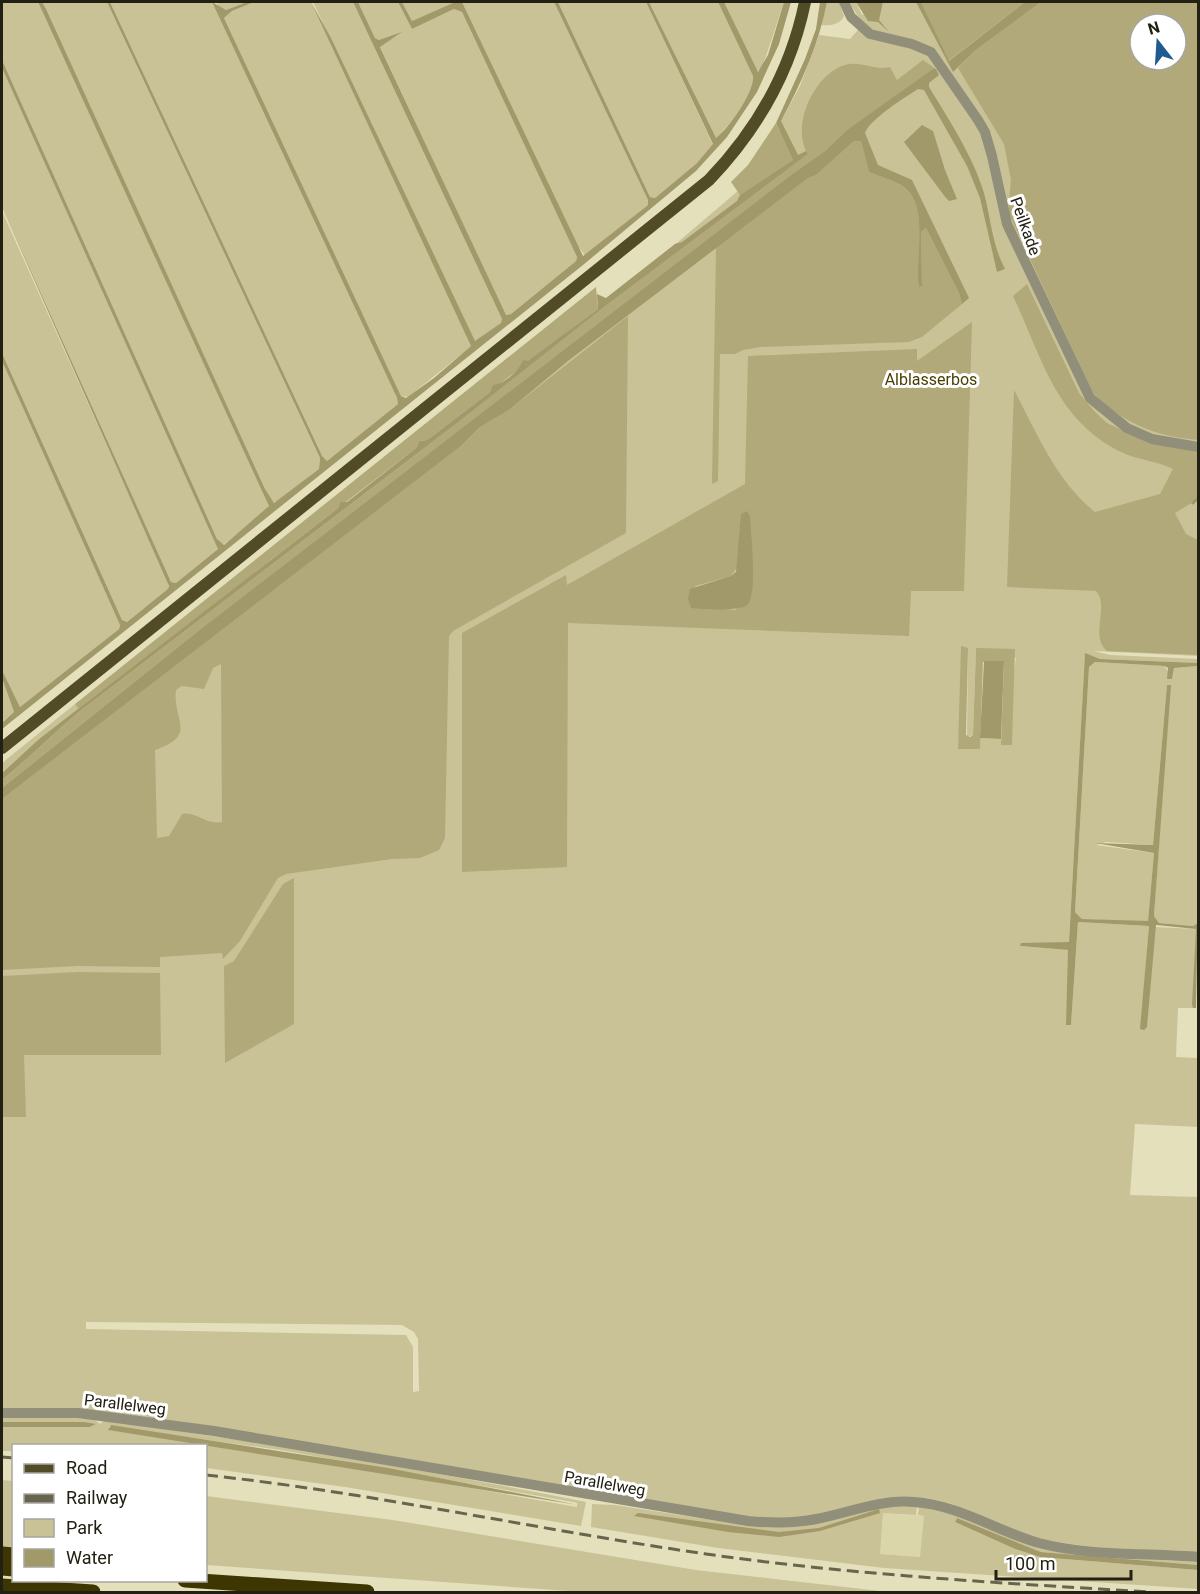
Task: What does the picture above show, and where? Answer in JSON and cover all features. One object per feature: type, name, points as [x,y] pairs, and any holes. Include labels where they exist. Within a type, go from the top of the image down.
[{"type":"highway","points":[[207,1577],[248,1585]]},
{"type":"highway","points":[[201,1582],[367,1593]]},
{"type":"highway","points":[[2,1586],[93,1593]]},
{"type":"main road","points":[[2,748],[710,180],[744,140],[778,85],[797,37],[805,2]]},
{"type":"street","name":"Peilkade","points":[[844,2],[851,17],[870,34],[912,44],[931,52],[978,120],[985,132],[992,156],[1007,224],[1090,398],[1127,428],[1152,439],[1198,447]]},
{"type":"street","name":"Parallelweg","points":[[2,1413],[78,1413],[149,1422],[310,1446],[616,1501],[747,1521],[803,1522],[872,1504],[899,1501],[931,1503],[961,1510],[1023,1537],[1051,1545],[1198,1557]]},
{"type":"shaded area","points":[[883,1513],[924,1516],[921,1557],[880,1554]]},
{"type":"green space","points":[[2,2],[38,2],[269,504],[268,509],[223,545],[217,539],[2,60]]},
{"type":"green space","points":[[42,2],[107,2],[320,458],[319,469],[277,502],[272,502],[265,489]]},
{"type":"green space","points":[[110,2],[212,2],[397,398],[398,404],[327,461],[322,457]]},
{"type":"green space","points":[[216,2],[247,2],[226,10],[220,8]]},
{"type":"green space","points":[[254,2],[311,2],[467,334],[471,346],[408,397],[401,396],[224,18],[232,11]]},
{"type":"green space","points":[[313,2],[353,2],[502,319],[501,323],[477,341],[473,340]]},
{"type":"green space","points":[[358,2],[398,2],[412,29],[454,9],[462,12],[577,257],[576,261],[511,314],[505,315],[380,46],[398,35],[379,40],[375,38]]},
{"type":"green space","points":[[402,2],[455,2],[412,21]]},
{"type":"green space","points":[[462,2],[554,2],[648,200],[648,205],[585,255],[576,244]]},
{"type":"green space","points":[[558,2],[646,2],[713,145],[697,163],[655,198],[650,197]]},
{"type":"green space","points":[[649,2],[718,2],[753,76],[753,84],[746,101],[717,138],[714,137]]},
{"type":"green space","points":[[724,2],[784,2],[761,71],[756,70]]},
{"type":"green space","points":[[827,2],[839,2],[844,16],[834,24],[821,25]]},
{"type":"green space","name":"Alblasserbos","points":[[849,2],[856,2],[862,15],[882,2],[1198,2],[1198,656],[1094,651],[1110,655],[1198,659],[1198,663],[1100,659],[1085,654],[1069,942],[1020,946],[1068,950],[1071,1025],[1078,922],[1149,926],[1141,1029],[1147,1026],[1155,927],[1197,929],[1193,1008],[1178,1008],[1176,1057],[1198,1058],[1198,1127],[1135,1124],[1130,1195],[1198,1197],[1198,1553],[1061,1543],[1012,1530],[956,1505],[925,1498],[791,1519],[756,1518],[345,1448],[2,1409],[2,788],[604,305],[779,156],[781,121],[800,86],[819,35],[850,39],[863,24]],"holes":[[[968,648],[967,737],[973,735],[976,648],[1016,658],[1001,745],[1001,739],[980,738],[980,749],[958,749]],[[86,1322],[402,1325],[414,1332],[418,1339],[419,1391],[413,1392],[413,1347],[406,1335],[86,1329]]]},
{"type":"green space","points":[[921,2],[1025,2],[948,61]]},
{"type":"green space","points":[[1041,2],[1198,2],[1198,440],[1168,436],[1141,427],[1116,413],[1093,393],[1008,212],[1011,180],[1004,144],[958,68],[977,49]]},
{"type":"green space","points":[[923,60],[936,69],[847,130],[825,151],[202,628],[2,788],[2,780],[79,712],[456,424],[604,307],[808,154],[803,143],[802,130],[808,103],[815,90],[834,70],[851,64],[878,68],[890,67],[897,80]]},
{"type":"green space","points":[[2,68],[216,543],[218,549],[176,583],[171,582],[166,572],[2,207]]},
{"type":"green space","points":[[776,123],[793,160],[740,195],[731,182],[748,165]]},
{"type":"green space","points":[[854,141],[861,141],[869,172],[904,187],[912,196],[917,207],[919,287],[922,286],[921,232],[926,228],[959,293],[962,304],[922,337],[909,342],[760,347],[735,354],[720,354],[718,481],[712,484],[716,247],[808,178],[816,175]]},
{"type":"green space","points":[[2,211],[168,582],[169,589],[127,622],[122,620],[2,353]]},
{"type":"green space","points":[[1027,284],[1079,393],[1095,412],[1107,423],[1147,442],[1198,452],[1198,499],[1175,513],[1186,534],[1198,540],[1198,655],[1107,651],[1100,638],[1101,605],[1096,591],[1007,587],[1014,390],[1048,456],[1069,486],[1095,512],[1160,494],[1173,469],[1121,452],[1080,422],[1065,404],[1053,384],[1013,296]]},
{"type":"green space","points":[[596,287],[598,309],[498,385],[493,386],[490,392],[427,440],[419,441],[416,448],[346,502],[340,502],[338,508],[78,709],[75,704]]},
{"type":"green space","points":[[628,316],[626,533],[453,631],[449,636],[445,838],[439,850],[420,858],[392,859],[286,874],[278,878],[240,941],[223,959],[222,953],[160,957],[160,967],[78,966],[2,970],[2,799],[461,446],[480,427],[509,410]],"holes":[[[221,664],[222,822],[210,822],[192,814],[182,814],[169,836],[157,838],[155,750],[176,739],[180,732],[176,690],[182,686],[204,689],[213,668]]]},
{"type":"green space","name":"Alblasserbos","points":[[972,322],[964,591],[911,591],[909,636],[568,623],[567,867],[462,872],[462,633],[566,575],[567,585],[745,484],[748,356],[917,349],[917,361]],"holes":[[[738,566],[752,568],[753,579],[736,610],[701,607],[695,586],[731,576]]]},
{"type":"green space","points":[[2,361],[120,625],[119,629],[20,707],[2,670]]},
{"type":"green space","points":[[961,646],[968,648],[966,735],[970,737],[973,735],[976,648],[1015,649],[1012,745],[1001,745],[1004,661],[983,662],[980,749],[958,749]]},
{"type":"green space","points":[[1095,662],[1165,666],[1172,679],[1174,668],[1198,666],[1198,923],[1193,926],[1159,923],[1154,916],[1170,685],[1167,685],[1153,845],[1106,842],[1096,845],[1154,853],[1148,922],[1082,919],[1075,912],[1089,667]]},
{"type":"green space","points":[[2,678],[14,712],[2,723]]},
{"type":"green space","points":[[75,704],[78,709],[39,739],[2,773],[2,763]]},
{"type":"green space","points":[[294,878],[294,1024],[225,1063],[224,966],[234,961],[283,884]]},
{"type":"green space","points":[[78,972],[160,973],[161,1055],[24,1055],[26,1117],[2,1117],[2,976]]},
{"type":"green space","points":[[2,1417],[92,1418],[100,1424],[104,1421],[286,1447],[586,1502],[581,1526],[345,1487],[207,1468],[207,1445],[346,1466],[577,1507],[577,1503],[573,1502],[280,1450],[109,1426],[109,1430],[201,1444],[12,1444],[12,1451],[2,1451],[2,1427],[90,1427],[96,1424],[2,1422]]},
{"type":"green space","points":[[2,1480],[12,1481],[12,1548],[2,1547]]},
{"type":"green space","points":[[207,1496],[393,1520],[696,1570],[889,1592],[583,1592],[207,1565]]},
{"type":"green space","points":[[592,1504],[615,1505],[751,1526],[882,1507],[917,1506],[916,1515],[883,1513],[880,1554],[920,1557],[924,1516],[918,1515],[919,1506],[938,1508],[1015,1539],[1198,1561],[1198,1565],[1041,1552],[957,1518],[955,1522],[1015,1549],[1040,1557],[1198,1570],[1198,1589],[884,1568],[718,1548],[591,1527]]},
{"type":"water","points":[[38,2],[42,2],[46,9],[265,489],[274,503],[319,469],[320,458],[107,2],[110,2],[322,456],[327,461],[398,404],[397,398],[212,2],[226,10],[247,2],[254,2],[232,11],[224,18],[401,396],[406,398],[434,378],[471,346],[311,2],[331,38],[475,341],[501,323],[502,319],[353,2],[358,2],[375,38],[379,40],[402,32],[380,47],[506,315],[511,314],[576,261],[577,257],[462,12],[454,9],[412,29],[398,2],[402,2],[412,21],[455,2],[462,2],[583,256],[648,205],[648,200],[554,2],[558,2],[650,197],[655,198],[697,163],[713,144],[646,2],[649,2],[716,138],[734,119],[750,91],[753,76],[718,2],[724,2],[758,72],[768,55],[784,2],[791,2],[779,44],[757,92],[727,137],[696,171],[583,265],[2,729],[2,723],[14,712],[2,678],[2,670],[20,707],[119,629],[120,625],[2,361],[2,353],[122,620],[127,622],[169,586],[2,207],[171,582],[176,583],[218,549],[2,68],[2,60],[217,539],[224,545],[269,506]]},
{"type":"water","points":[[820,2],[827,2],[819,32],[803,77],[781,121],[798,155],[806,151],[808,154],[604,307],[456,424],[79,712],[2,780],[2,773],[39,739],[338,508],[340,502],[347,502],[416,448],[419,441],[427,440],[490,392],[493,385],[511,376],[523,360],[528,361],[598,309],[597,294],[606,298],[675,244],[682,242],[737,201],[740,195],[793,160],[776,123],[816,29]]},
{"type":"water","points":[[856,2],[883,2],[879,20],[889,32],[878,22],[868,21]]},
{"type":"water","points":[[916,2],[921,2],[949,61],[1025,2],[1041,2],[977,49],[953,72]]},
{"type":"water","points":[[936,69],[939,75],[929,83],[929,87],[974,165],[984,193],[997,251],[1005,269],[997,272],[980,198],[967,166],[924,90],[918,89],[888,109],[873,122],[865,133],[878,165],[912,180],[969,298],[962,304],[959,293],[926,228],[921,232],[922,286],[919,287],[917,207],[912,196],[904,187],[869,172],[861,141],[854,141],[816,175],[808,178],[568,361],[509,410],[480,427],[461,446],[2,799],[2,788],[202,628],[825,151],[847,130]]},
{"type":"water","points":[[922,125],[933,131],[957,199],[949,201],[946,198],[904,142]]},
{"type":"water","points":[[747,511],[750,517],[753,564],[752,590],[747,605],[736,609],[719,610],[691,608],[688,599],[690,589],[731,576],[736,572],[741,514]]},
{"type":"water","points":[[1085,653],[1100,659],[1198,663],[1198,666],[1174,668],[1172,679],[1167,679],[1168,668],[1165,666],[1095,662],[1089,667],[1075,912],[1082,919],[1148,921],[1154,853],[1095,843],[1153,845],[1167,685],[1171,685],[1154,916],[1159,923],[1193,926],[1198,923],[1196,1008],[1193,1008],[1192,1004],[1196,929],[1156,925],[1147,1027],[1144,1030],[1140,1029],[1149,926],[1078,922],[1071,1025],[1066,1025],[1068,950],[1020,946],[1021,943],[1069,942]]},
{"type":"water","points":[[984,661],[1004,661],[1001,739],[980,738]]},
{"type":"water","points":[[2,1422],[96,1424],[90,1427],[2,1427]]},
{"type":"water","points":[[111,1425],[388,1468],[578,1505],[207,1444],[108,1430]]},
{"type":"water","points":[[879,1509],[880,1513],[820,1531],[779,1537],[728,1532],[634,1516],[638,1513],[779,1532],[819,1528]]},
{"type":"water","points":[[957,1518],[1041,1552],[1198,1565],[1198,1570],[1040,1557],[1015,1549],[955,1522]]},
{"type":"waterway","points":[[1193,503],[1198,498]]},
{"type":"railway","points":[[2,1457],[12,1458]]},
{"type":"railway","points":[[207,1475],[332,1492],[706,1554],[816,1568],[927,1578],[1149,1592]]}]
